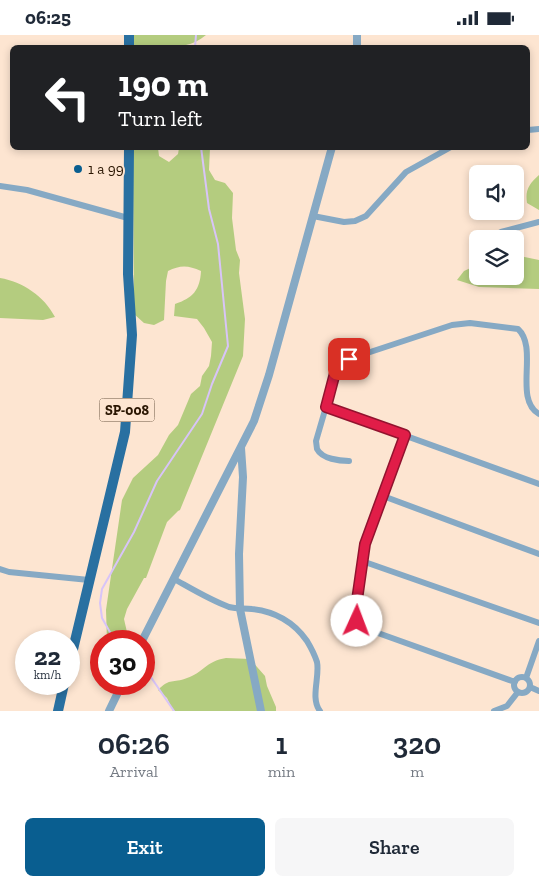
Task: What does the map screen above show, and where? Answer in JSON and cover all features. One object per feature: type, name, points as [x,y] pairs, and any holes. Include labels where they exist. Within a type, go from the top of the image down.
[{"type":"main road","name":"SP-008","points":[[77,630],[124,432],[132,335],[128,274],[128,150]]},
{"type":"main road","points":[[58,711],[62,695]]},
{"type":"street","points":[[148,630],[254,421],[269,375],[331,150]]},
{"type":"street","points":[[313,216],[344,222],[355,221],[366,216],[406,171],[445,150]]},
{"type":"street","points":[[0,186],[27,190],[128,218]]},
{"type":"street","points":[[509,230],[539,222]]},
{"type":"street","points":[[349,461],[338,461],[322,455],[317,449],[316,441],[336,369],[341,363],[349,359],[452,325],[470,323],[518,329],[522,332],[528,349],[528,401],[534,411],[539,414]]},
{"type":"street","points":[[326,407],[539,484]]},
{"type":"street","points":[[405,435],[369,530],[362,561],[355,614],[357,621],[364,628],[515,682]]},
{"type":"street","points":[[241,447],[243,477],[239,554],[240,609],[261,711]]},
{"type":"street","points":[[383,496],[539,554]]},
{"type":"street","points":[[362,561],[539,623]]},
{"type":"street","points":[[0,569],[9,572],[89,581]]},
{"type":"street","points":[[174,579],[212,600],[240,609],[266,611],[282,617],[296,628],[307,641],[317,662],[316,696],[320,711]]},
{"type":"street","points":[[526,678],[539,641]]},
{"type":"street","points":[[515,682],[517,679],[526,678]]},
{"type":"street","points":[[515,682],[514,686],[518,692],[525,693],[530,687],[530,682],[526,678]]},
{"type":"street","points":[[530,687],[539,691]]},
{"type":"street","points":[[494,711],[507,706],[518,692]]},
{"type":"street","points":[[109,711],[117,695]]},
{"type":"green space","points":[[132,35],[206,35],[186,45],[132,45]]},
{"type":"green space","points":[[133,150],[158,150],[159,156],[169,162],[178,154],[179,150],[210,150],[209,170],[215,180],[225,183],[233,193],[232,218],[236,250],[240,260],[239,273],[245,319],[243,356],[180,510],[167,522],[146,578],[144,578],[127,609],[124,619],[126,630],[107,630],[106,610],[122,500],[133,478],[158,455],[169,435],[178,425],[191,394],[200,386],[202,376],[209,366],[212,342],[204,328],[197,319],[174,316],[175,304],[187,299],[197,288],[201,271],[184,267],[168,271],[164,320],[154,325],[144,323],[134,314]]},
{"type":"green space","points":[[539,175],[539,210],[527,203],[527,194],[528,187]]},
{"type":"green space","points":[[524,257],[539,260],[539,289],[479,287],[473,285],[524,285]]},
{"type":"green space","points":[[469,269],[469,284],[457,280],[464,271]]},
{"type":"green space","points":[[0,278],[17,283],[32,291],[39,296],[55,317],[43,320],[0,318]]},
{"type":"green space","points":[[226,658],[250,659],[265,676],[276,711],[173,711],[167,698],[158,690],[166,683],[192,676],[214,662]]},
{"type":"waterway","points":[[195,45],[196,35]]},
{"type":"waterway","points":[[109,630],[102,618],[100,603],[102,589],[134,532],[157,481],[202,414],[228,346],[218,244],[209,209],[201,150]]},
{"type":"waterway","points":[[155,683],[174,711]]},
{"type":"place","name":"1 a 99","points":[[78,169]]},
{"type":"route","points":[[349,359],[341,363],[336,369],[326,407],[405,435],[365,544],[355,614],[357,621]]}]
